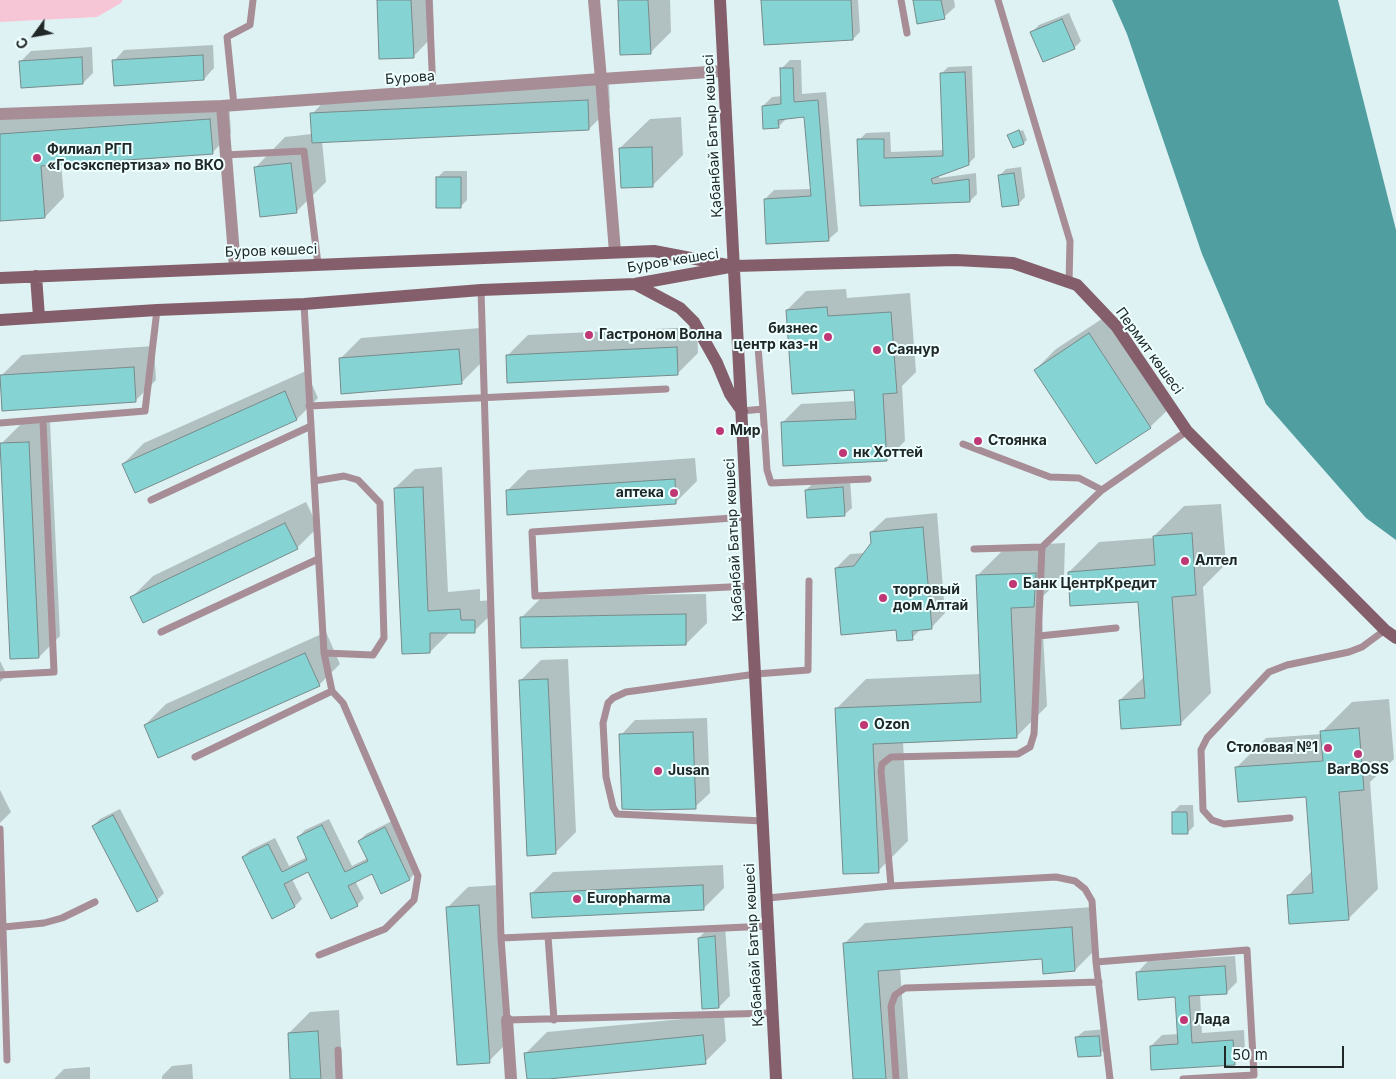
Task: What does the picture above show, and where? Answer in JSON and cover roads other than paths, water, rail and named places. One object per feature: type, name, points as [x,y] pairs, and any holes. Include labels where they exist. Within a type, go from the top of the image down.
[{"type":"main road","name":"Қабанбай Батыр көшесі","points":[[720,0],[776,1079]]},
{"type":"main road","name":"Буров көшесі","points":[[0,278],[654,251],[735,266]]},
{"type":"main road","name":"Пермит көшесі","points":[[735,266],[956,260],[1013,263],[1077,285],[1116,326],[1187,431],[1385,630],[1396,638]]},
{"type":"main road","name":"Буров көшесі","points":[[0,320],[157,310],[304,304],[481,290],[635,284],[735,266]]},
{"type":"main road","points":[[36,276],[40,317]]},
{"type":"main road","points":[[635,284],[680,308],[694,322],[717,364],[730,394],[742,411]]},
{"type":"street","points":[[594,0],[615,252]]},
{"type":"street","name":"Бурова","points":[[0,114],[228,105],[724,71]]},
{"type":"street","points":[[228,105],[225,155],[235,267]]},
{"type":"street","points":[[507,1020],[511,1079]]},
{"type":"lane","points":[[228,105],[227,37],[250,25],[253,0]]},
{"type":"lane","points":[[429,0],[433,92]]},
{"type":"lane","points":[[901,0],[907,33]]},
{"type":"lane","points":[[998,0],[1070,241],[1069,282]]},
{"type":"lane","points":[[225,155],[304,151],[318,264]]},
{"type":"lane","points":[[481,290],[486,398],[501,938],[507,1020],[772,1013]]},
{"type":"lane","points":[[304,304],[324,653],[332,691],[343,703],[418,876],[414,900],[385,929],[319,955]]},
{"type":"lane","points":[[0,424],[145,411],[157,310]]},
{"type":"lane","points":[[758,347],[767,470],[771,483],[868,478]]},
{"type":"lane","points":[[309,406],[666,389]]},
{"type":"lane","points":[[742,411],[763,409]]},
{"type":"lane","points":[[0,675],[54,672],[43,421]]},
{"type":"lane","points":[[151,500],[310,426]]},
{"type":"lane","points":[[974,550],[1042,547],[1102,490],[1187,431]]},
{"type":"lane","points":[[963,444],[1050,477],[1080,478],[1102,490]]},
{"type":"lane","points":[[314,481],[344,476],[358,480],[380,503],[384,638],[373,654],[324,653]]},
{"type":"lane","points":[[747,517],[532,532],[535,596],[751,586]]},
{"type":"lane","points":[[891,886],[881,771],[882,764],[891,757],[1018,754],[1030,747],[1034,734],[1042,547]]},
{"type":"lane","points":[[161,632],[318,559]]},
{"type":"lane","points":[[763,821],[617,814],[613,807],[606,776],[603,723],[608,703],[613,698],[626,692],[756,674],[808,670],[808,581]]},
{"type":"lane","points":[[1039,636],[1116,628]]},
{"type":"lane","points":[[1290,818],[1224,824],[1212,820],[1203,810],[1201,750],[1207,738],[1269,672],[1288,664],[1349,652],[1362,647],[1385,630]]},
{"type":"lane","points":[[195,757],[332,691]]},
{"type":"lane","points":[[0,829],[4,927],[2,949],[7,1060]]},
{"type":"lane","points":[[768,898],[891,886],[1056,877],[1075,881],[1085,889],[1092,901],[1096,962],[1110,1079]]},
{"type":"lane","points":[[4,927],[44,923],[62,918],[94,902]]},
{"type":"lane","points":[[501,938],[769,926]]},
{"type":"lane","points":[[548,936],[554,1020]]},
{"type":"lane","points":[[1096,962],[1246,950],[1254,1074],[1183,1079]]},
{"type":"lane","points":[[896,1079],[891,1006],[895,995],[904,988],[1099,982]]},
{"type":"lane","points":[[338,1050],[339,1079]]},
{"type":"water","points":[[1112,0],[1338,0],[1396,230],[1396,540],[1366,518],[1266,404],[1202,254],[1127,34]]},
{"type":"place","name":"Филиал РГП «Госэкспертиза» по ВКО","points":[[37,158]]},
{"type":"place","name":"Гастроном Волна","points":[[589,335]]},
{"type":"place","name":"бизнес центр каз-н","points":[[828,337]]},
{"type":"place","name":"Саянур","points":[[877,350]]},
{"type":"place","name":"Мир","points":[[720,431]]},
{"type":"place","name":"Стоянка","points":[[978,441]]},
{"type":"place","name":"нк Хоттей","points":[[843,453]]},
{"type":"place","name":"аптека","points":[[674,493]]},
{"type":"place","name":"Алтел","points":[[1185,561]]},
{"type":"place","name":"Банк ЦентрКредит","points":[[1013,584]]},
{"type":"place","name":"торговый дом Алтай","points":[[883,598]]},
{"type":"place","name":"Ozon","points":[[864,725]]},
{"type":"place","name":"Столовая №1","points":[[1328,748]]},
{"type":"place","name":"BarBOSS","points":[[1358,754]]},
{"type":"place","name":"Jusan","points":[[658,771]]},
{"type":"place","name":"Europharma","points":[[577,899]]},
{"type":"place","name":"Лада","points":[[1184,1020]]}]
